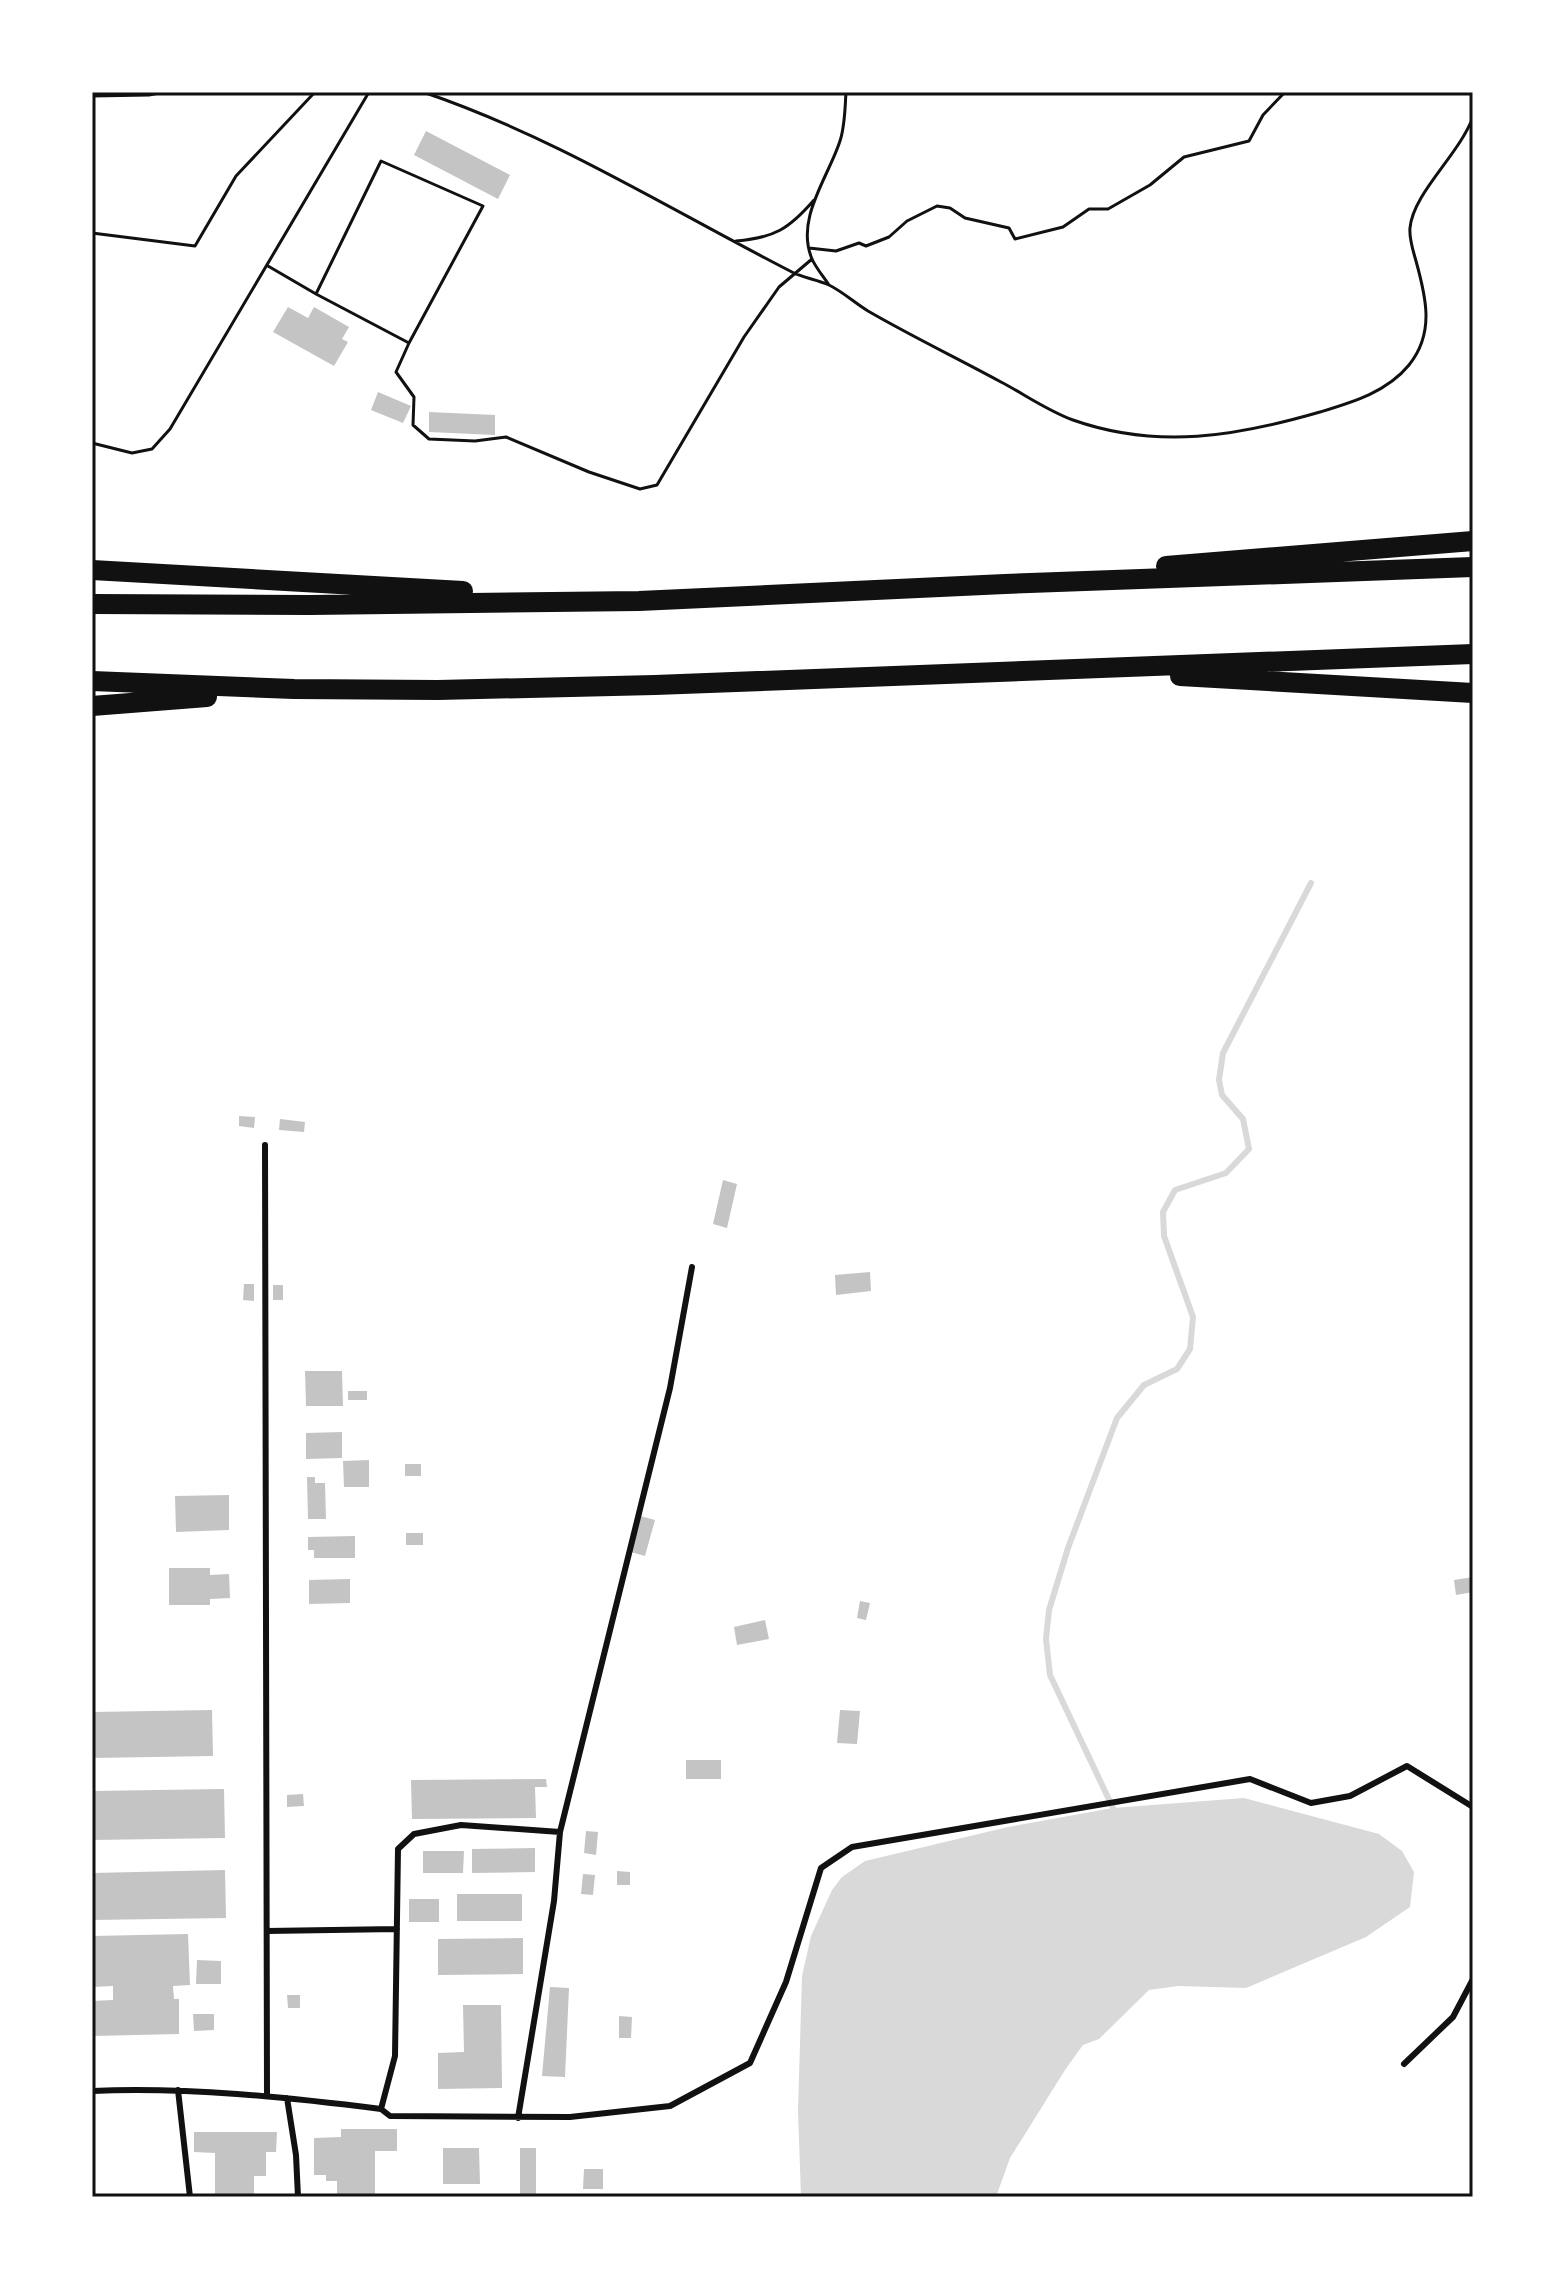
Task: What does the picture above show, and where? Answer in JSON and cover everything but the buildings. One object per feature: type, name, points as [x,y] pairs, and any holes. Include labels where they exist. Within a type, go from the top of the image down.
[{"type":"highway","points":[[1005,584],[1232,559],[1473,541]]},
{"type":"highway","points":[[92,604],[639,601],[1473,567]]},
{"type":"highway","points":[[92,570],[639,601]]},
{"type":"highway","points":[[92,681],[294,689],[438,690],[655,685],[1473,654]]},
{"type":"highway","points":[[1080,669],[1473,693]]},
{"type":"highway","points":[[92,706],[294,689]]},
{"type":"lane","points":[[265,1145],[267,2095]]},
{"type":"lane","points":[[518,2118],[554,1901],[560,1832],[670,1388],[692,1267]]},
{"type":"lane","points":[[92,2091],[149,2089],[267,2095],[381,2109],[390,2116],[570,2117],[670,2106],[750,2063],[786,1982],[821,1868],[852,1847],[1250,1779],[1311,1803],[1350,1796],[1407,1766],[1473,1807]]},
{"type":"lane","points":[[381,2109],[395,2056],[398,1849],[414,1834],[461,1825],[560,1832]]},
{"type":"lane","points":[[267,1931],[397,1929]]},
{"type":"lane","points":[[1404,2064],[1453,2017],[1473,1979]]},
{"type":"lane","points":[[178,2090],[190,2197]]},
{"type":"lane","points":[[287,2098],[296,2155],[298,2197]]},
{"type":"path","points":[[92,96],[164,92]]},
{"type":"path","points":[[92,233],[195,246],[236,176],[315,92]]},
{"type":"path","points":[[92,443],[132,453],[152,449],[170,429],[369,92]]},
{"type":"path","points":[[423,92],[479,111],[559,148],[795,274],[829,285],[867,310],[1072,419],[1153,437],[1228,435],[1268,427],[1335,407],[1392,384],[1411,363],[1424,335],[1427,310],[1409,237],[1411,217],[1417,202],[1455,153],[1473,117]]},
{"type":"path","points":[[829,285],[812,259],[807,226],[841,139],[846,92]]},
{"type":"path","points":[[863,92],[899,92]]},
{"type":"path","points":[[809,248],[836,251],[859,243],[866,246],[889,237],[907,221],[937,206],[950,208],[965,218],[1009,228],[1015,239],[1063,227],[1089,209],[1108,209],[1150,185],[1184,157],[1249,141],[1263,115],[1285,92]]},
{"type":"path","points":[[316,294],[381,161],[483,206],[396,372],[414,397],[413,425],[429,439],[475,441],[506,437],[589,472],[640,489],[657,485],[744,337],[779,287],[812,259]]},
{"type":"path","points":[[734,241],[759,239],[776,233],[796,220],[816,197]]},
{"type":"path","points":[[268,265],[409,343]]},
{"type":"shaded area","points":[[1244,1798],[1379,1834],[1402,1851],[1414,1872],[1410,1907],[1366,1937],[1246,1988],[1178,1986],[1149,1990],[1099,2039],[1083,2045],[1010,2158],[996,2197],[801,2197],[798,2110],[802,1976],[811,1936],[832,1890],[842,1877],[865,1861],[1008,1827],[1113,1808]]},
{"type":"waterway","points":[[1113,1808],[1050,1675],[1046,1639],[1049,1610],[1068,1548],[1117,1418],[1144,1385],[1177,1369],[1190,1349],[1193,1317],[1164,1236],[1163,1212],[1175,1190],[1226,1173],[1249,1149],[1243,1119],[1222,1095],[1219,1080],[1223,1053],[1311,883]]}]
